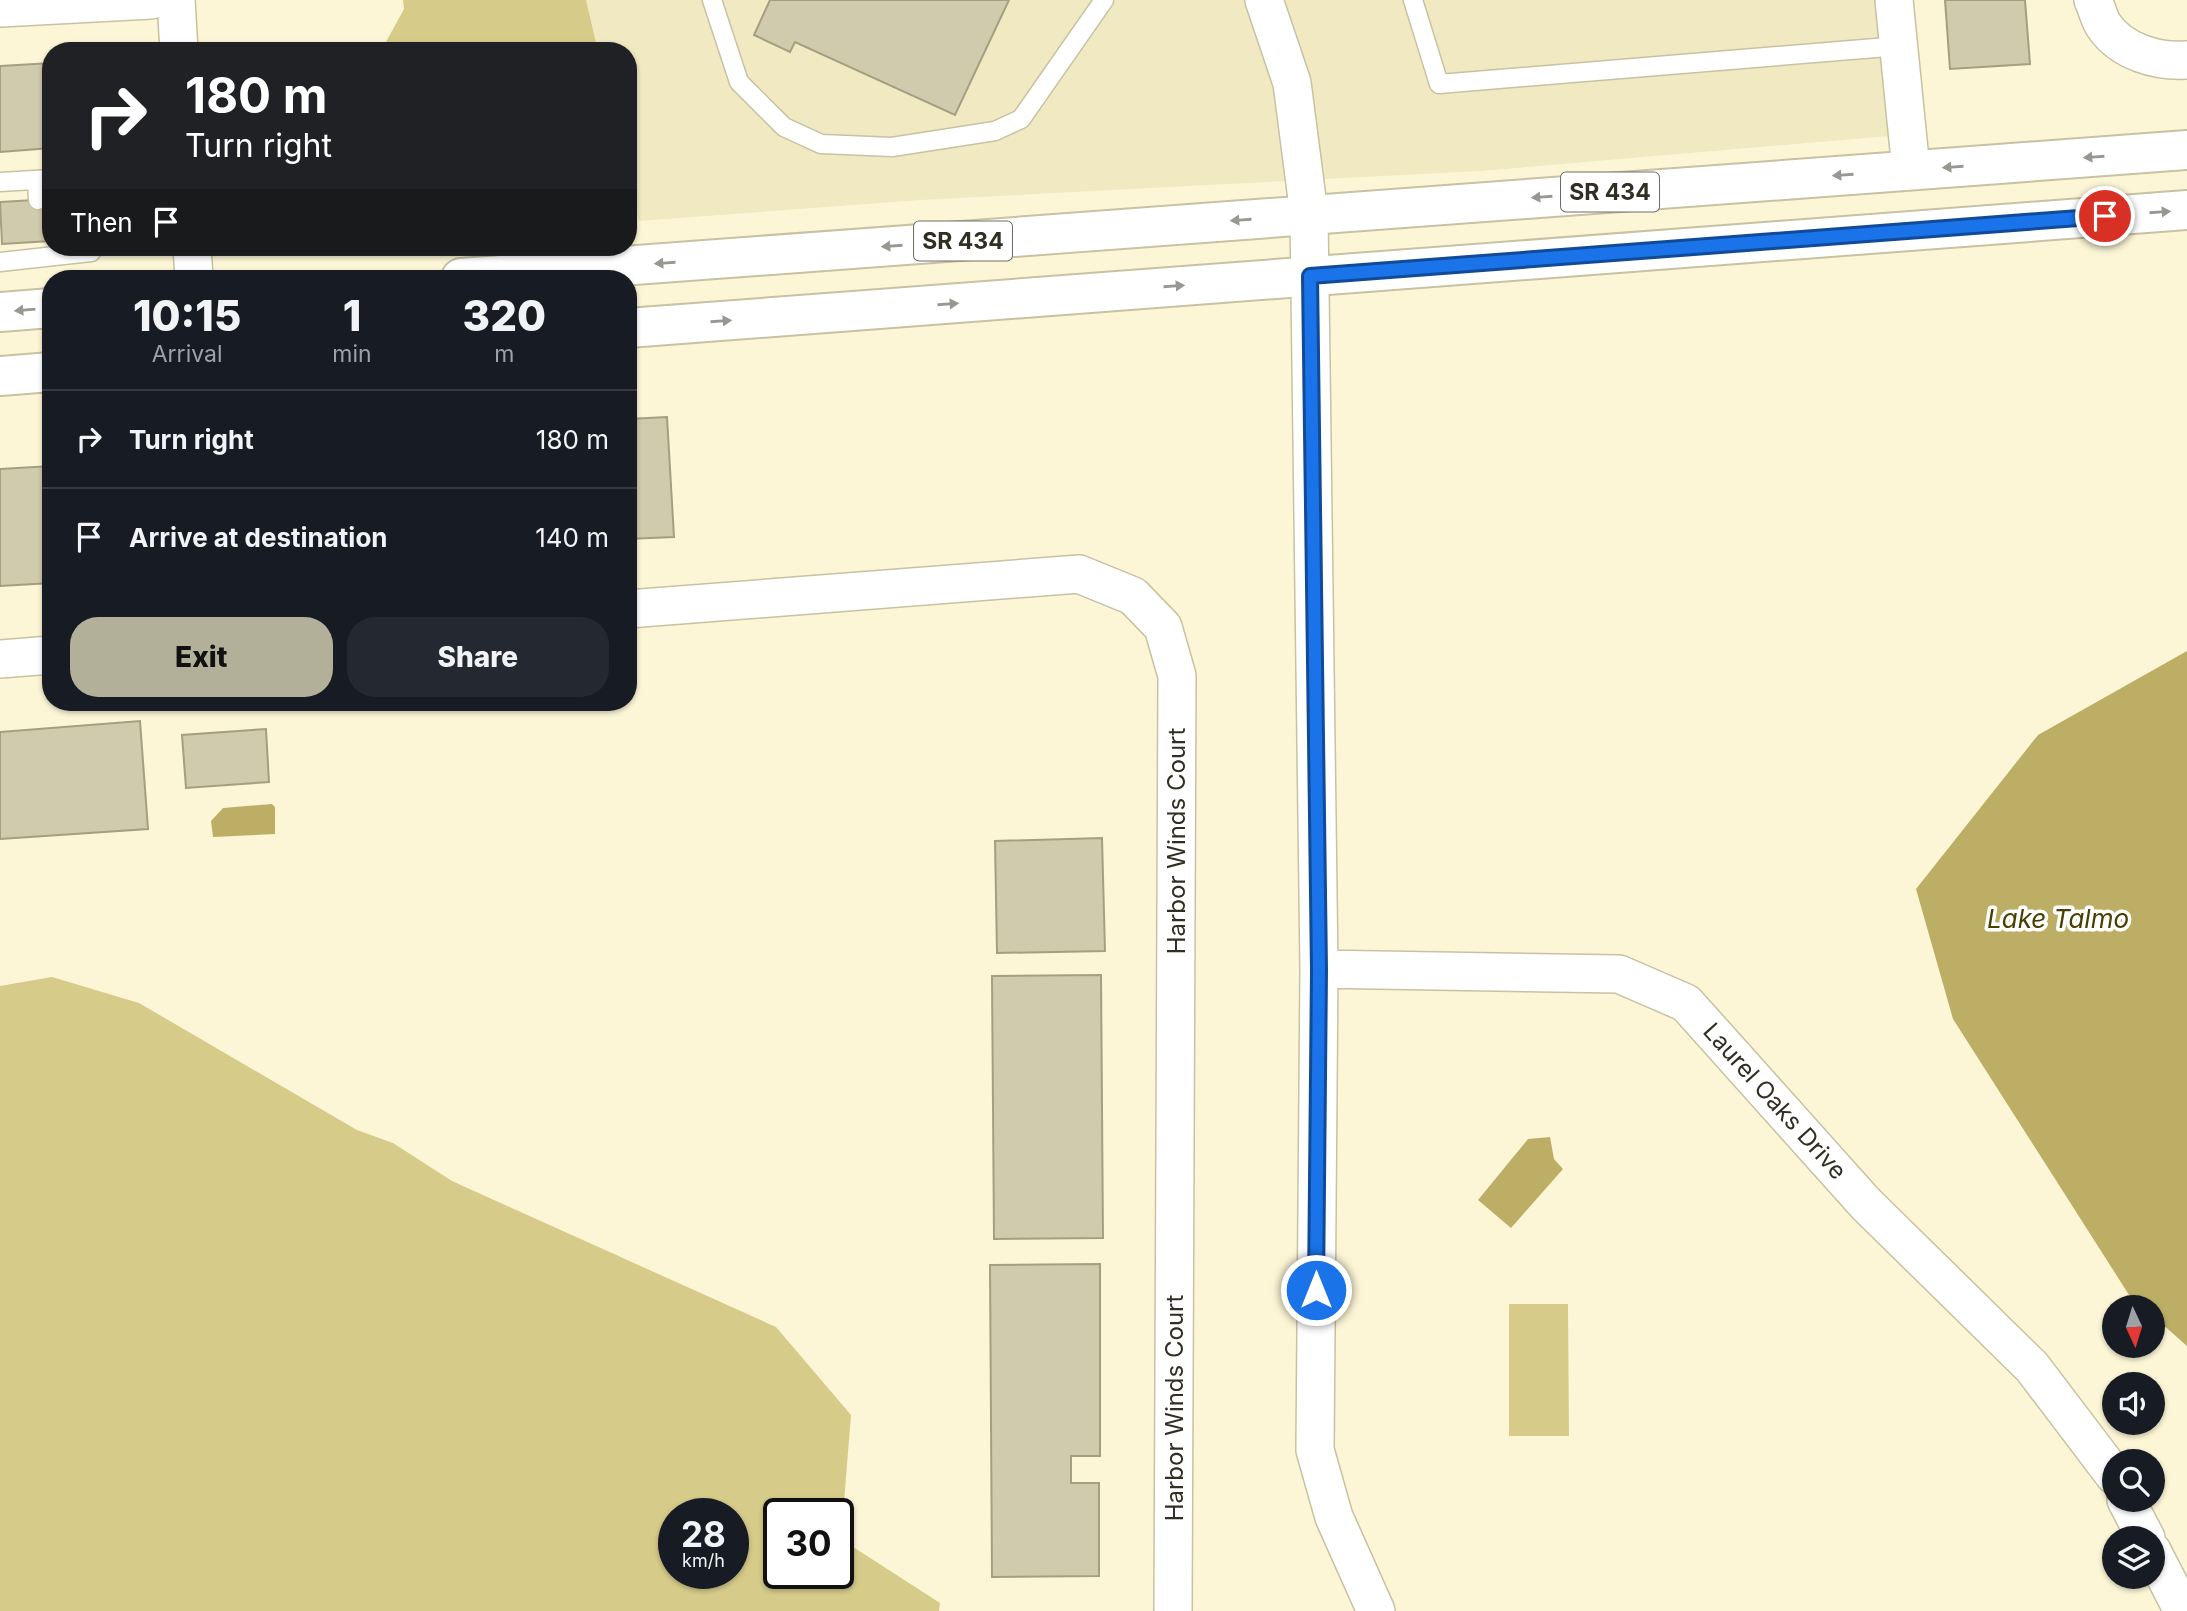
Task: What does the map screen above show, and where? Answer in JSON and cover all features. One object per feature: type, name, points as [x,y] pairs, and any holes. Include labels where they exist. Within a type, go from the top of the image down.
[{"type":"main road","name":"SR 434","points":[[567,270],[2187,150]]},
{"type":"main road","points":[[637,327],[2187,210]]},
{"type":"main road","points":[[0,312],[42,309]]},
{"type":"main road","points":[[0,376],[42,373]]},
{"type":"street","points":[[0,8],[151,0]]},
{"type":"street","points":[[176,0],[178,42]]},
{"type":"street","points":[[1264,0],[1292,83],[1309,214],[1319,970],[1315,1450],[1334,1517],[1376,1611]]},
{"type":"street","points":[[1894,0],[1911,170]]},
{"type":"street","points":[[2094,0],[2104,26],[2133,52],[2171,61],[2187,60]]},
{"type":"street","name":"Harbor Winds Court","points":[[637,608],[1079,574],[1133,596],[1163,627],[1177,676],[1173,1611]]},
{"type":"street","points":[[0,659],[42,656]]},
{"type":"street","name":"Laurel Oaks Drive","points":[[1319,970],[1619,974],[1686,1003],[1866,1204],[2032,1367],[2102,1459]]},
{"type":"street","points":[[2165,1576],[2183,1611]]},
{"type":"lane","points":[[712,0],[738,82],[783,127],[821,144],[892,147],[995,131],[1021,119],[1104,0]]},
{"type":"lane","points":[[1413,0],[1439,84],[1900,46]]},
{"type":"lane","points":[[0,182],[42,179]]},
{"type":"lane","points":[[38,200],[42,186]]},
{"type":"lane","points":[[0,262],[42,250]]},
{"type":"shaded area","points":[[403,0],[586,0],[596,42],[386,42],[404,9]]},
{"type":"shaded area","points":[[586,0],[1244,0],[1274,88],[1286,181],[921,200],[639,221],[637,42],[596,42]]},
{"type":"shaded area","points":[[1284,0],[1875,0],[1889,136],[1481,171],[1324,179],[1310,75]]},
{"type":"shaded area","points":[[52,977],[139,1003],[357,1130],[393,1143],[452,1181],[776,1327],[851,1415],[844,1498],[763,1498],[763,1589],[854,1589],[854,1548],[940,1603],[939,1611],[0,1611],[0,986]]},
{"type":"shaded area","points":[[1509,1304],[1568,1304],[1569,1436],[1509,1436]]},
{"type":"water","name":"Lake Talmo","points":[[2187,651],[2187,1346],[2165,1327],[2165,1295],[2129,1295],[1953,1019],[1916,889],[2038,735]]},
{"type":"water","points":[[272,804],[275,807],[275,834],[213,837],[211,821],[223,808]]},
{"type":"water","points":[[1550,1137],[1554,1159],[1563,1169],[1511,1228],[1478,1200],[1528,1139]]},
{"type":"building","points":[[770,0],[1009,0],[955,115],[795,42],[790,52],[754,35]]},
{"type":"building","points":[[1945,0],[2025,0],[2030,64],[1950,69]]},
{"type":"building","points":[[42,64],[42,149],[0,152],[0,66]]},
{"type":"building","points":[[42,200],[42,242],[2,244],[0,202]]},
{"type":"building","points":[[667,417],[674,537],[637,539],[637,419]]},
{"type":"building","points":[[42,467],[42,584],[0,586],[0,469]]},
{"type":"building","points":[[140,721],[148,829],[0,839],[0,732]]},
{"type":"building","points":[[266,729],[269,782],[186,788],[182,735]]},
{"type":"building","points":[[1102,838],[1105,951],[997,953],[995,841]]},
{"type":"building","points":[[1101,975],[1103,1238],[994,1239],[992,976]]},
{"type":"building","points":[[1100,1264],[1100,1456],[1071,1456],[1071,1483],[1099,1483],[1099,1576],[992,1577],[990,1265]]},
{"type":"route","points":[[1316,1290],[1319,970],[1310,276],[2105,216]]}]
